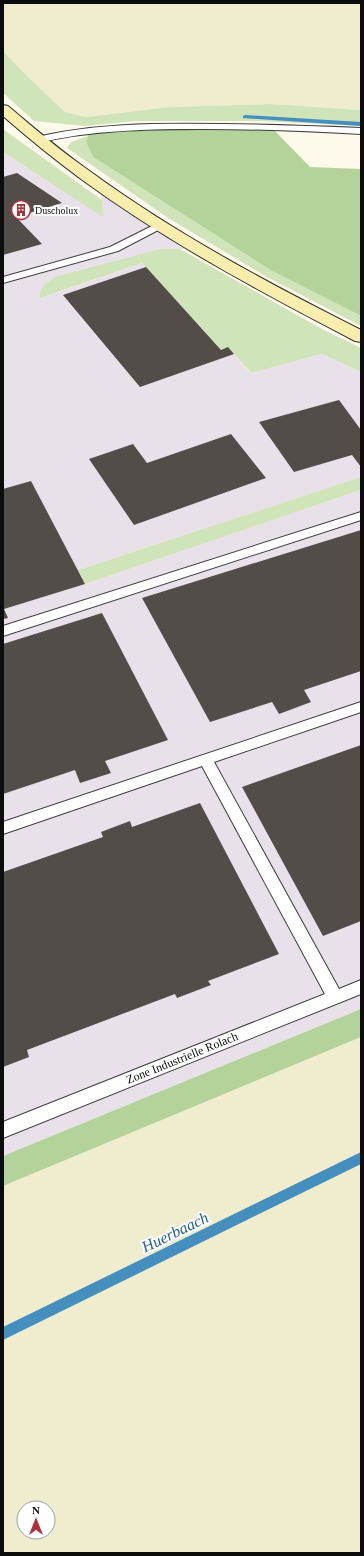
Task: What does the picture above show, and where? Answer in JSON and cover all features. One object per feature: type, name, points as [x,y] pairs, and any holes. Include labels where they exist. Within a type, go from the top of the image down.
[{"type":"main road","points":[[3,109],[37,140],[160,225],[269,290],[361,337]]},
{"type":"lane","points":[[37,140],[66,132],[144,126],[271,127],[361,131]]},
{"type":"lane","points":[[3,280],[114,249],[160,225]]},
{"type":"lane","points":[[3,631],[361,516]]},
{"type":"lane","points":[[3,828],[361,707]]},
{"type":"lane","points":[[205,759],[335,997]]},
{"type":"lane","name":"Zone Industrielle Rolach","points":[[3,1130],[361,987]]},
{"type":"shaded area","points":[[3,3],[361,3],[361,110],[270,104],[169,107],[86,117],[65,112],[3,51]]},
{"type":"shaded area","points":[[3,152],[103,216],[100,185],[198,249],[160,249],[41,298],[142,263],[221,349],[228,347],[250,373],[322,354],[361,372],[361,477],[78,570],[85,584],[361,490],[361,1009],[3,1156]]},
{"type":"shaded area","points":[[361,1037],[361,1553],[3,1553],[3,1186]]},
{"type":"green space","points":[[3,51],[65,112],[86,117],[169,107],[270,104],[361,110],[361,126],[261,121],[136,121],[85,126],[34,121],[3,93]]},
{"type":"green space","points":[[271,127],[310,167],[361,169],[361,316],[272,271],[93,157],[86,142],[90,130]]},
{"type":"green space","points":[[3,129],[102,200],[103,217],[3,152]]},
{"type":"green space","points":[[88,136],[86,142],[93,157],[272,271],[361,316],[361,326],[267,277],[168,218],[67,148],[71,142]]},
{"type":"green space","points":[[160,249],[180,249],[322,329],[361,348],[361,372],[322,354],[251,373],[228,347],[221,350],[142,263],[40,298],[42,288],[46,283],[55,277]]},
{"type":"green space","points":[[361,477],[361,490],[85,584],[78,570]]},
{"type":"green space","points":[[361,1009],[361,1037],[3,1186],[3,1156]]},
{"type":"building","name":"Duscholux","points":[[17,173],[62,203],[16,217],[42,244],[3,255],[3,177]]},
{"type":"building","points":[[146,267],[221,350],[228,347],[234,354],[140,387],[63,295]]},
{"type":"building","points":[[339,400],[361,430],[361,467],[352,455],[294,472],[259,422]]},
{"type":"building","points":[[231,434],[266,478],[134,525],[89,459],[133,444],[147,463]]},
{"type":"building","points":[[31,481],[85,584],[4,609],[8,618],[3,619],[3,489]]},
{"type":"building","points":[[361,530],[361,671],[304,690],[311,702],[279,714],[272,702],[210,722],[142,598]]},
{"type":"building","points":[[102,613],[168,740],[105,761],[111,773],[80,783],[75,770],[3,794],[3,644]]},
{"type":"building","points":[[361,745],[361,921],[323,936],[242,787]]},
{"type":"building","points":[[200,803],[279,954],[208,981],[211,985],[177,998],[175,994],[27,1050],[29,1057],[3,1067],[3,872],[103,837],[101,832],[130,821],[132,827]]},
{"type":"waterway","points":[[245,117],[361,124]]},
{"type":"waterway","name":"Huerbaach","points":[[3,1334],[361,1158]]},
{"type":"place","name":"Duscholux","points":[[21,210]]}]
